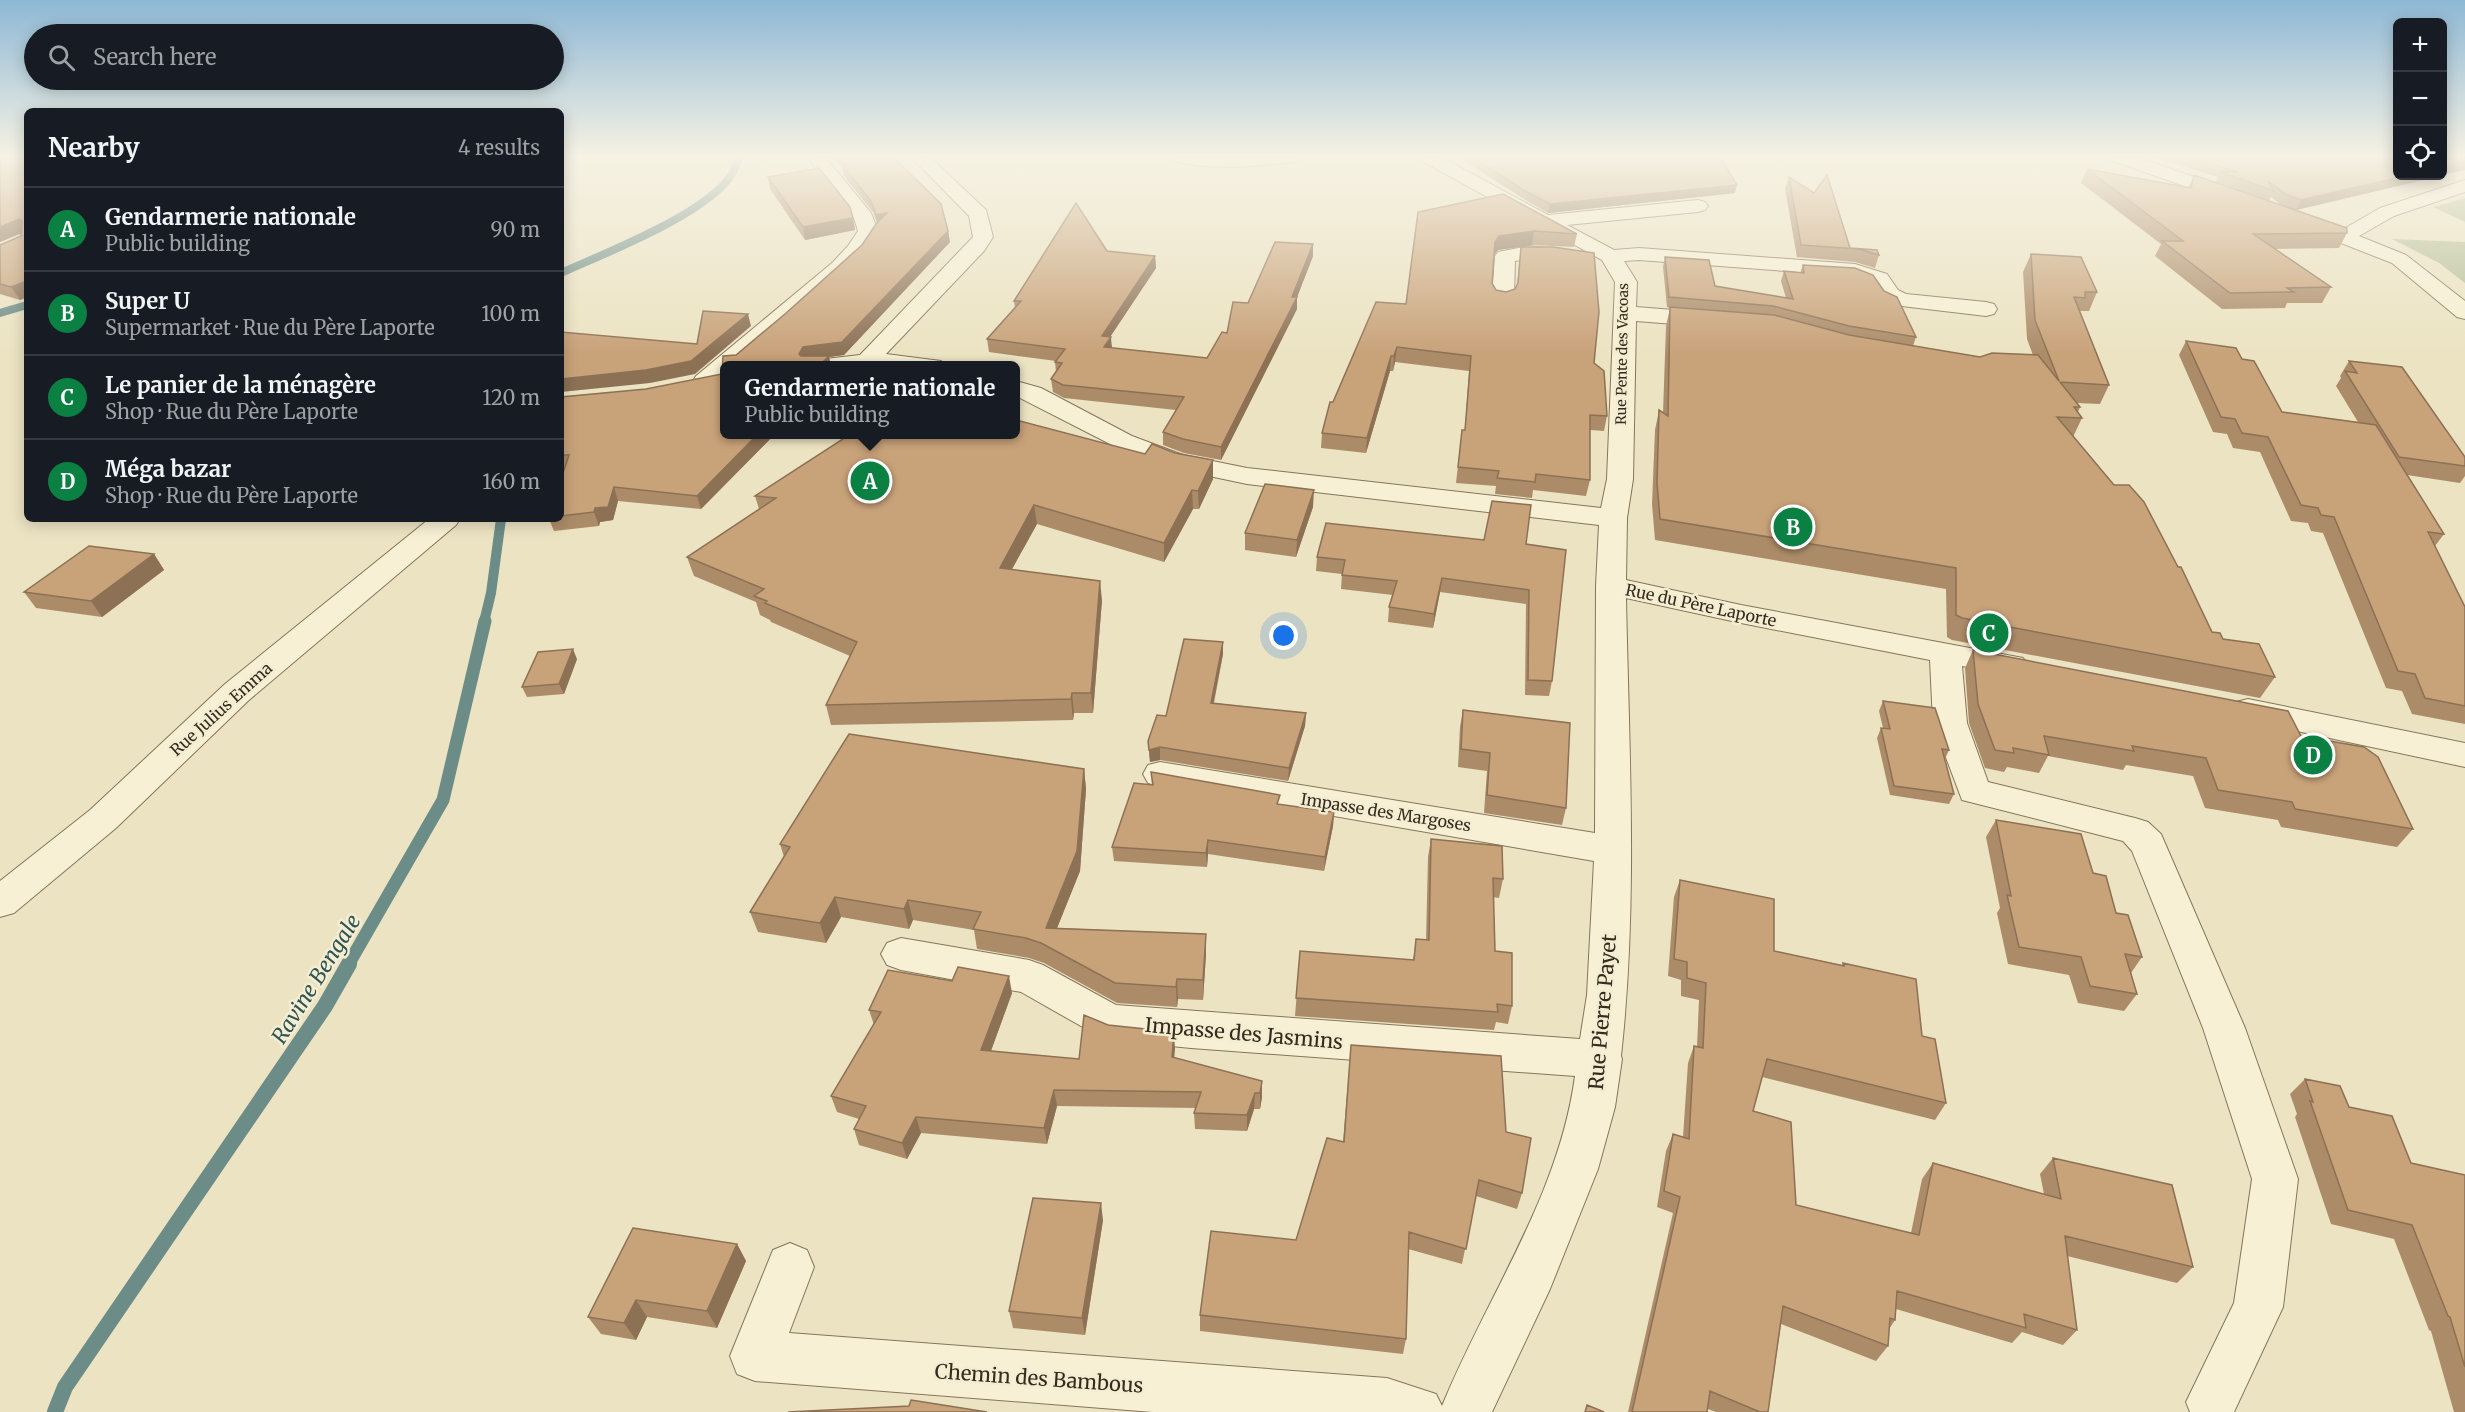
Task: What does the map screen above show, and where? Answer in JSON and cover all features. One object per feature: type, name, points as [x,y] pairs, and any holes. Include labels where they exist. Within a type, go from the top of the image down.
[{"type":"street","points":[[729,361],[860,247],[868,231],[866,223]]},
{"type":"street","points":[[868,360],[977,247],[983,237],[981,223]]},
{"type":"street","points":[[1546,223],[1612,260]]},
{"type":"street","points":[[2307,223],[2399,259],[2465,312]]},
{"type":"street","points":[[2345,236],[2368,223]]},
{"type":"street","points":[[1503,297],[1505,256],[1511,254],[1547,252],[1612,260],[1639,254],[1856,270],[1879,279],[1890,296],[1900,300],[1986,309]]},
{"type":"street","name":"Rue Pente des Vacoas","points":[[1612,260],[1622,272],[1626,282],[1620,479],[1613,518]]},
{"type":"street","points":[[1624,313],[1730,322]]},
{"type":"street","points":[[859,361],[909,361]]},
{"type":"street","points":[[704,382],[720,368]]},
{"type":"street","points":[[1020,388],[1122,441],[1176,460],[1247,476],[1613,518]]},
{"type":"street","name":"Rue du Père Laporte","points":[[1613,518],[1611,586],[2038,670]]},
{"type":"street","name":"Rue Julius Emma","points":[[0,902],[102,819],[237,692],[442,522]]},
{"type":"street","name":"Rue Pierre Payet","points":[[1465,1412],[1533,1272],[1575,1169],[1593,1107],[1601,1059],[1606,995],[1613,850],[1611,586]]},
{"type":"street","points":[[1945,653],[1950,723],[1974,791],[2135,831],[2148,844],[2224,1028],[2275,1179],[2258,1307],[2212,1402]]},
{"type":"street","points":[[2223,705],[2465,754]]},
{"type":"street","name":"Impasse des Margoses","points":[[1160,774],[1613,850]]},
{"type":"street","name":"Impasse des Jasmins","points":[[901,954],[1029,977],[1110,1022],[1191,1030],[1601,1059]]},
{"type":"street","name":"Chemin des Bambous","points":[[790,1267],[755,1356],[1387,1404],[1418,1412]]},
{"type":"green space","points":[[2392,239],[2465,242],[2465,283],[2439,263]]},
{"type":"building","points":[[22,223],[24,223],[24,282],[11,287],[0,284],[0,245],[21,236]]},
{"type":"building","points":[[800,223],[826,223],[803,227]]},
{"type":"building","points":[[946,223],[948,231],[842,342],[803,347],[799,354],[801,356],[829,356],[824,361],[723,361],[723,356],[736,355],[785,314],[862,245],[876,224]]},
{"type":"building","points":[[1063,223],[1089,223],[1107,251],[1155,256],[1102,336],[1111,337],[1104,347],[1207,358],[1222,332],[1227,333],[1233,302],[1248,303],[1275,242],[1313,244],[1292,297],[1297,297],[1221,447],[1163,432],[1184,397],[1063,385],[1051,379],[1062,363],[1055,362],[1065,349],[987,339],[1021,301],[1014,301]]},
{"type":"building","points":[[1417,223],[1556,223],[1577,234],[1534,231],[1499,236],[1495,242],[1492,283],[1496,290],[1506,292],[1515,289],[1518,283],[1521,247],[1553,247],[1594,253],[1599,312],[1594,363],[1604,371],[1607,416],[1590,415],[1590,480],[1536,474],[1535,482],[1497,478],[1499,471],[1458,467],[1462,430],[1465,430],[1471,356],[1397,347],[1394,356],[1391,356],[1367,438],[1322,433],[1330,402],[1333,402],[1376,302],[1406,304]]},
{"type":"building","points":[[1797,223],[1842,223],[1850,248],[1877,250],[1879,255],[1859,249],[1801,245]]},
{"type":"building","points":[[2159,223],[2332,223],[2347,228],[2347,233],[2253,234],[2331,287],[2287,288],[2294,292],[2230,293],[2162,241],[2183,241]]},
{"type":"building","points":[[2031,254],[2081,257],[2097,292],[2085,292],[2085,298],[2074,297],[2109,385],[2060,382],[2080,407],[2074,407],[2082,418],[2057,417],[2114,485],[2129,485],[2144,502],[2178,567],[2181,567],[2212,632],[2220,633],[2223,639],[2259,644],[2275,677],[1962,618],[1956,615],[1956,568],[1660,519],[1657,483],[1659,410],[1668,416],[1670,307],[1774,315],[1849,335],[1980,357],[1992,353],[2038,355],[2059,381],[2035,320]]},
{"type":"building","points":[[1665,257],[1709,260],[1715,286],[1793,299],[1784,271],[1804,273],[1803,265],[1855,268],[1873,275],[1884,291],[1897,297],[1916,337],[1849,326],[1773,306],[1669,297]]},
{"type":"building","points":[[703,311],[748,314],[691,361],[646,370],[564,379],[564,332],[697,344]]},
{"type":"building","points":[[2186,341],[2236,348],[2242,359],[2254,361],[2282,412],[2376,425],[2444,534],[2428,532],[2465,607],[2465,706],[2425,698],[2415,674],[2398,671],[2334,517],[2321,515],[2318,508],[2301,505],[2268,437],[2242,433],[2235,419],[2221,417]]},
{"type":"building","points":[[2349,361],[2402,367],[2465,457],[2465,466],[2399,457],[2345,371],[2357,373]]},
{"type":"building","points":[[720,374],[720,439],[753,439],[697,496],[614,487],[608,507],[595,508],[594,512],[564,516],[564,470],[569,455],[564,455],[564,397],[646,389]]},
{"type":"building","points":[[1020,421],[1145,454],[1152,444],[1175,453],[1213,460],[1198,491],[1192,490],[1164,543],[1034,505],[1000,568],[1100,581],[1091,693],[1072,693],[1071,699],[826,705],[857,642],[765,603],[767,601],[754,596],[764,589],[687,557],[776,498],[755,496],[843,439],[1020,439]]},
{"type":"building","points":[[1265,484],[1314,490],[1297,540],[1245,533]]},
{"type":"building","points":[[1492,501],[1531,505],[1526,544],[1566,550],[1552,681],[1528,680],[1529,590],[1442,578],[1434,614],[1389,607],[1397,581],[1342,575],[1345,560],[1317,557],[1326,523],[1484,540]]},
{"type":"building","points":[[89,546],[154,554],[91,601],[24,592]]},
{"type":"building","points":[[1184,639],[1223,642],[1211,703],[1306,713],[1289,768],[1160,747],[1149,750],[1148,741],[1157,715],[1166,716]]},
{"type":"building","points":[[573,649],[559,684],[522,687],[538,652]]},
{"type":"building","points":[[1973,650],[2288,711],[2301,736],[2364,747],[2378,757],[2413,829],[2295,809],[2292,802],[2218,790],[2206,758],[2132,746],[2134,751],[2044,736],[2049,755],[2013,748],[2014,753],[1995,750],[1978,704]]},
{"type":"building","points":[[1883,701],[1935,708],[1949,750],[1942,749],[1954,794],[1894,786],[1881,728],[1890,729]]},
{"type":"building","points":[[1463,710],[1570,723],[1566,808],[1487,795],[1490,753],[1461,749]]},
{"type":"building","points":[[849,734],[1084,769],[1077,851],[1046,928],[1206,934],[1203,980],[1177,979],[1176,987],[1115,983],[1041,943],[1026,938],[973,929],[981,912],[908,900],[904,909],[835,897],[820,923],[750,912],[790,847],[780,844]]},
{"type":"building","points":[[1151,772],[1280,795],[1277,804],[1334,812],[1325,857],[1208,840],[1206,853],[1112,847],[1134,783],[1153,785]]},
{"type":"building","points":[[1996,820],[2081,834],[2093,873],[2106,876],[2116,913],[2128,915],[2142,957],[2125,954],[2137,994],[2090,986],[2081,957],[2019,947],[2007,895],[2011,896]]},
{"type":"building","points":[[1431,839],[1502,846],[1503,879],[1493,878],[1495,951],[1512,953],[1512,1006],[1497,1004],[1498,1012],[1296,998],[1300,951],[1414,960],[1416,939],[1429,940]]},
{"type":"building","points":[[1680,880],[1774,899],[1774,951],[1916,979],[1922,1036],[1935,1039],[1946,1103],[1767,1059],[1753,1111],[1791,1122],[1796,1205],[1919,1235],[1933,1163],[2061,1199],[2053,1158],[2172,1185],[2193,1267],[2065,1236],[2077,1330],[2024,1314],[2026,1328],[1897,1291],[1895,1320],[1890,1318],[1888,1346],[1783,1306],[1768,1412],[1760,1412],[1710,1391],[1707,1412],[1632,1412],[1680,1197],[1664,1191],[1673,1134],[1689,1139],[1694,1046],[1703,1048],[1706,983],[1687,978],[1687,962],[1674,959]]},
{"type":"building","points":[[958,967],[1009,976],[981,1050],[1079,1059],[1084,1015],[1108,1025],[1174,1032],[1172,1057],[1262,1081],[1260,1093],[1255,1093],[1247,1115],[1194,1113],[1201,1092],[1054,1090],[1044,1128],[916,1117],[902,1143],[854,1129],[866,1106],[831,1096],[881,1012],[869,1010],[888,970],[952,981]]},
{"type":"building","points":[[1351,1045],[1501,1056],[1506,1132],[1531,1138],[1522,1193],[1479,1180],[1466,1249],[1409,1232],[1406,1339],[1200,1315],[1211,1231],[1296,1240],[1327,1138],[1344,1142]]},
{"type":"building","points":[[2305,1079],[2340,1086],[2349,1107],[2392,1116],[2411,1163],[2465,1175],[2465,1367],[2450,1317],[2412,1225],[2348,1210],[2310,1101],[2313,1102]]},
{"type":"building","points":[[1033,1198],[1101,1203],[1082,1318],[1009,1311]]},
{"type":"building","points":[[633,1228],[737,1244],[707,1311],[636,1300],[624,1323],[588,1317]]},
{"type":"building","points":[[911,1400],[987,1412],[788,1412],[909,1406]]},
{"type":"building","points":[[1587,1405],[1604,1412],[1585,1412]]},
{"type":"waterway","name":"Ravine Bengale","points":[[564,272],[670,223]]},
{"type":"waterway","points":[[0,313],[24,306]]},
{"type":"waterway","name":"Ravine Bengale","points":[[484,622],[491,593],[501,522]]},
{"type":"waterway","name":"Ravine Bengale","points":[[348,965],[443,800],[485,621]]},
{"type":"waterway","name":"Ravine Bengale","points":[[55,1412],[65,1387],[325,1006],[349,964]]},
{"type":"place","name":"Gendarmerie nationale","points":[[870,481]]},
{"type":"place","name":"Super U","points":[[1793,527]]},
{"type":"place","name":"Le panier de la ménagère","points":[[1989,633]]},
{"type":"place","name":"Méga bazar","points":[[2313,755]]}]
